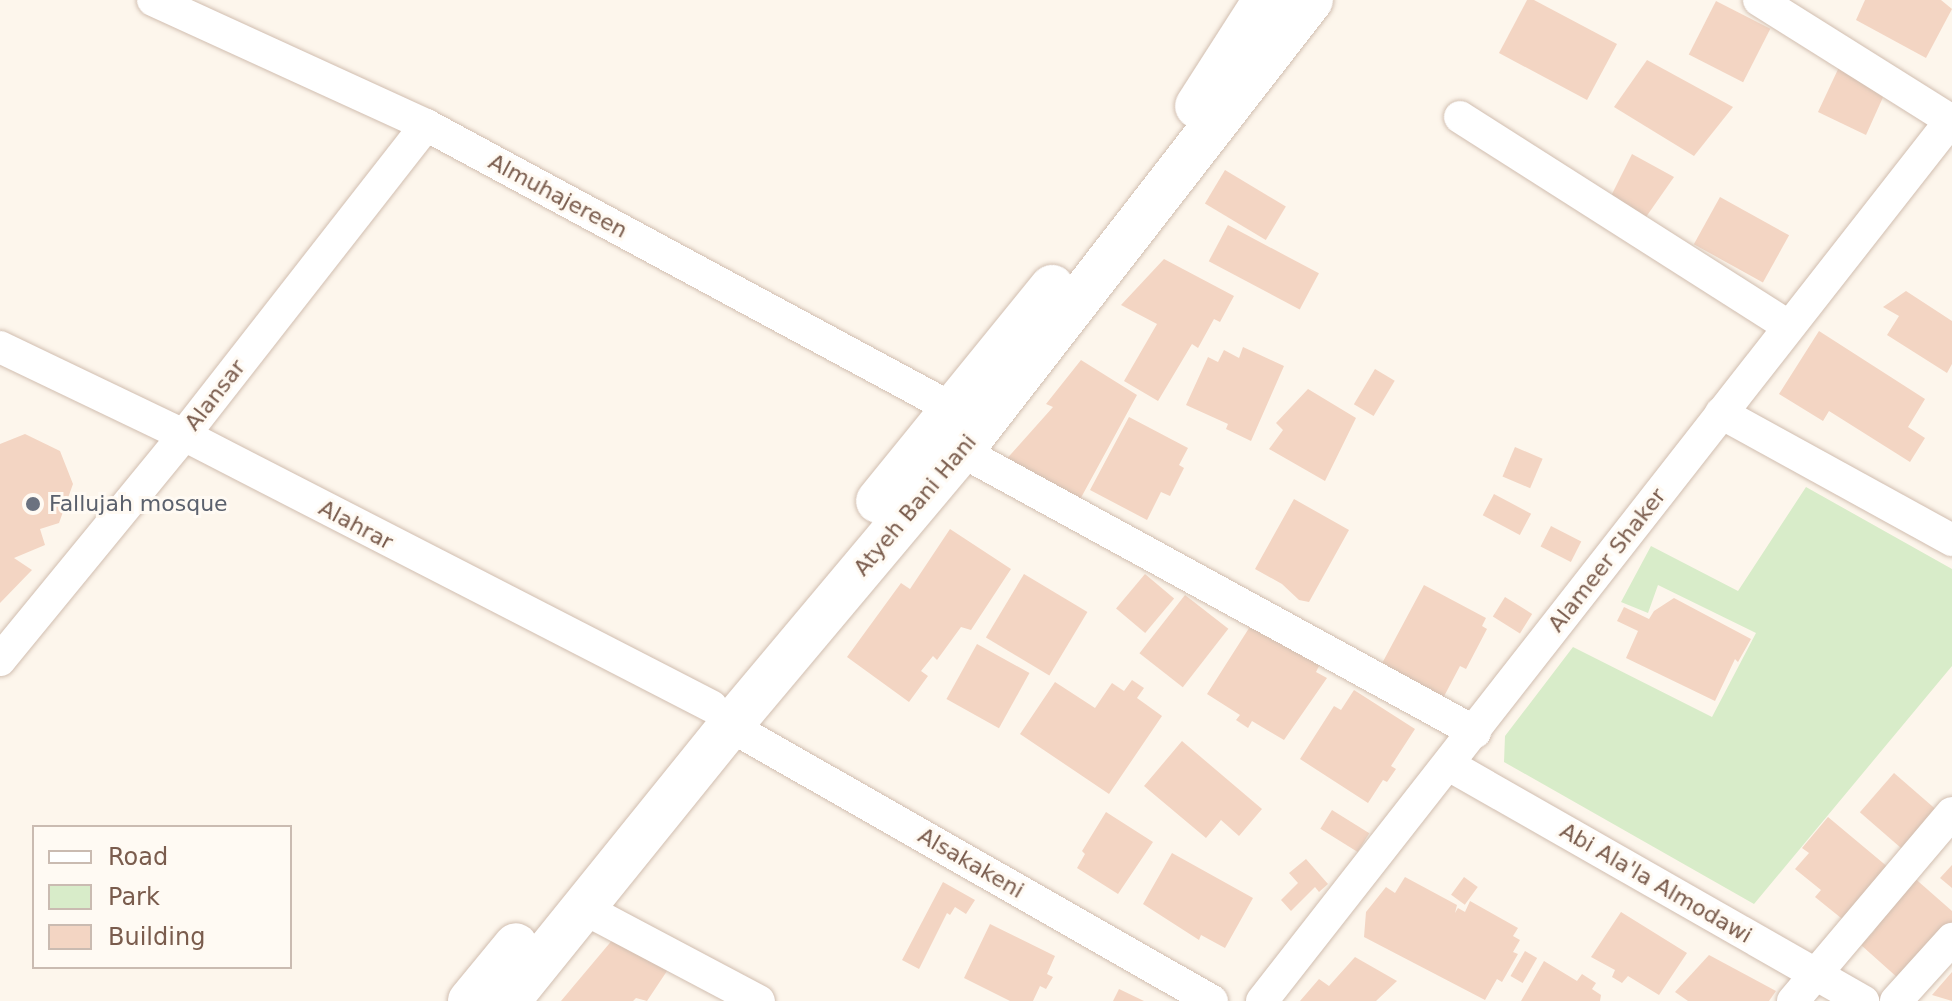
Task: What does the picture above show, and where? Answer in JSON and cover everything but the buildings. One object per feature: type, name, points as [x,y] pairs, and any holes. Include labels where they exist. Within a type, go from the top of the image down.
[{"type":"main road","points":[[957,430],[1211,88],[1265,0]]},
{"type":"main road","name":"Atyeh Bani Hani","points":[[508,1001],[583,908],[720,716],[1311,0]]},
{"type":"main road","points":[[470,1001],[720,716]]},
{"type":"street","name":"Almuhajereen","points":[[153,0],[426,125],[1475,732]]},
{"type":"street","points":[[1759,0],[1952,120]]},
{"type":"street","points":[[1460,117],[1788,326]]},
{"type":"street","name":"Alameer Shaker","points":[[1262,1001],[1952,120]]},
{"type":"street","name":"Alansar","points":[[0,660],[184,435],[426,125]]},
{"type":"street","name":"Alahrar","points":[[0,347],[184,435],[720,716]]},
{"type":"street","points":[[1721,413],[1952,540]]},
{"type":"street","name":"Alsakakeni","points":[[720,716],[1212,1001]]},
{"type":"street","name":"Abi Ala'la Almodawi","points":[[1449,765],[1863,1001]]},
{"type":"street","points":[[1793,1001],[1952,813]]},
{"type":"street","points":[[583,908],[759,1001]]},
{"type":"street","points":[[1896,1001],[1952,939]]},
{"type":"green space","points":[[1806,487],[1952,569],[1952,666],[1754,904],[1504,762],[1505,736],[1573,647],[1712,717],[1756,633],[1658,585],[1648,613],[1621,602],[1651,546],[1738,591]]},
{"type":"place","name":"Fallujah mosque","points":[[33,504]]}]
